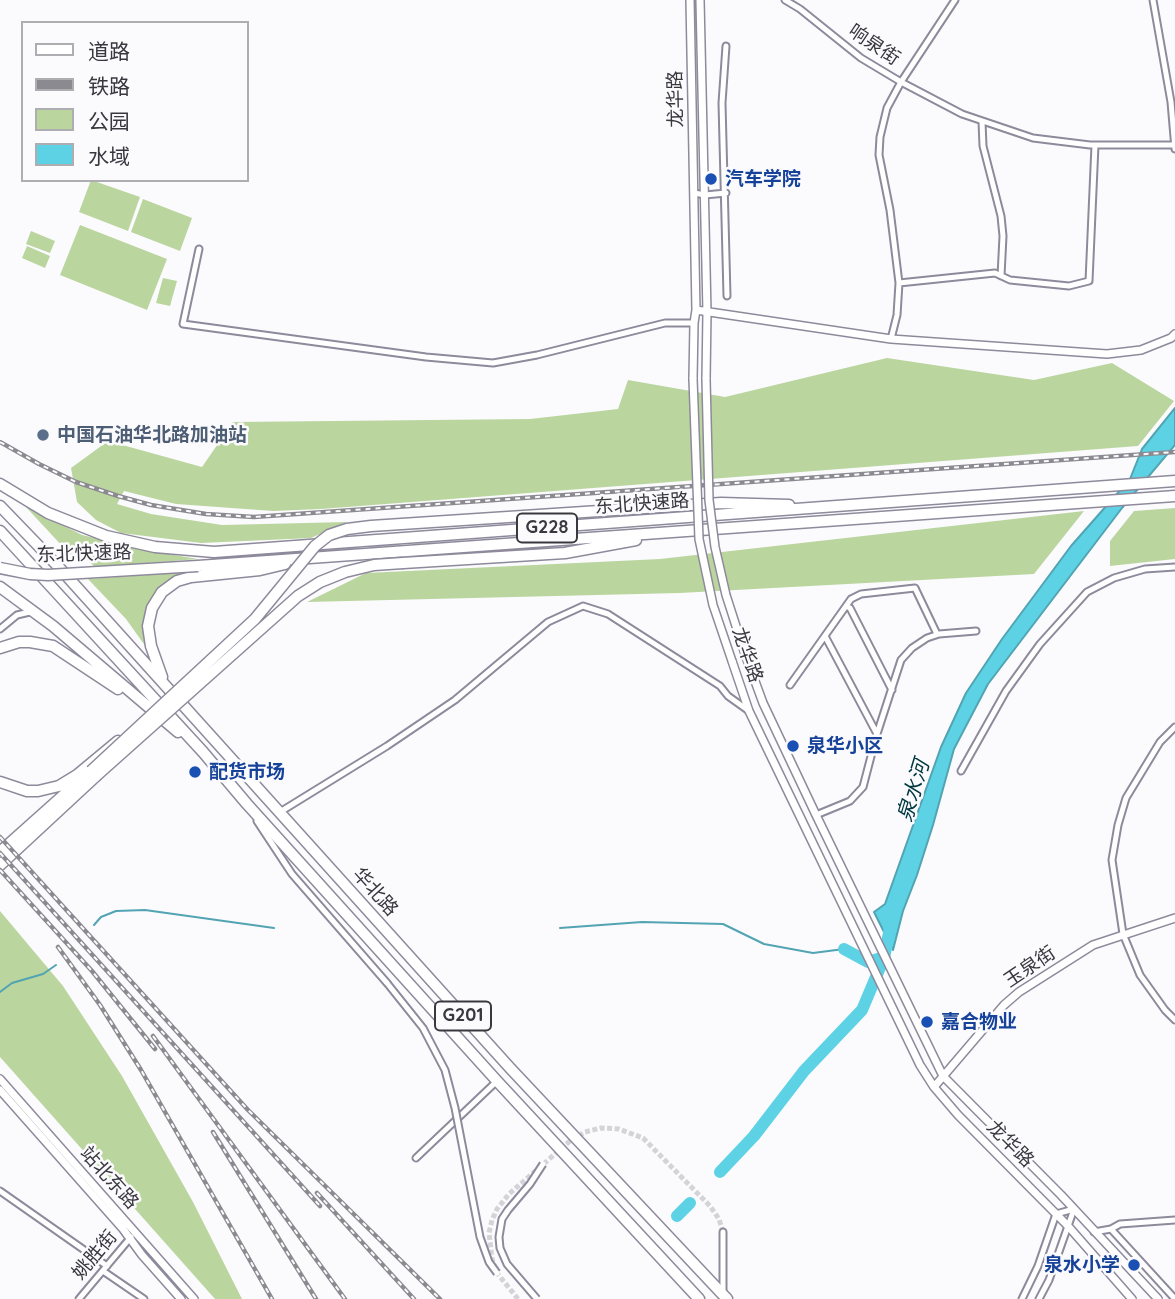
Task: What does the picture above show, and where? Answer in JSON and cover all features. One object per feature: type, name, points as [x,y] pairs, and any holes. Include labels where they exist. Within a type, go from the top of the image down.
[{"type":"highway","name":"东北快速路","points":[[0,484],[48,513],[106,536],[155,547],[230,552],[1175,481]]},
{"type":"highway","name":"东北快速路","points":[[0,568],[48,575],[198,566],[1175,496]]},
{"type":"highway","points":[[0,865],[91,772],[255,619],[315,546],[337,532],[371,526],[660,507],[743,503],[824,508]]},
{"type":"highway","name":"华北路","points":[[0,506],[280,811],[510,1068],[725,1297]]},
{"type":"highway","name":"华北路","points":[[0,531],[203,752],[497,1082],[698,1298]]},
{"type":"highway","points":[[0,852],[298,596],[320,582],[374,565],[565,553],[671,532]]},
{"type":"highway","points":[[171,693],[157,666],[149,636],[149,616],[162,592],[177,581],[191,577],[260,570],[304,558]]},
{"type":"highway","points":[[0,587],[34,611],[203,752]]},
{"type":"highway","points":[[0,648],[19,642],[53,646],[138,700]]},
{"type":"highway","points":[[0,782],[27,791],[49,789],[91,772]]},
{"type":"street","name":"龙华路","points":[[690,0],[696,310],[693,379],[699,539],[713,605],[749,711],[920,1065],[934,1087],[1068,1226],[1132,1299]]},
{"type":"street","name":"龙华路","points":[[701,0],[709,500],[715,547],[726,595],[745,654],[763,703],[943,1076],[1158,1299]]},
{"type":"street","name":"响泉街","points":[[785,0],[861,58],[901,82],[955,0]]},
{"type":"street","points":[[891,339],[897,315],[899,283],[890,210],[879,155],[887,108],[901,82],[962,114],[1033,138],[1095,145],[1174,147],[1173,107],[1153,0]]},
{"type":"street","points":[[726,46],[722,103],[727,296]]},
{"type":"street","points":[[982,122],[983,146],[1002,216],[1001,276]]},
{"type":"street","points":[[899,283],[995,273],[1010,280],[1069,286],[1089,281],[1095,145]]},
{"type":"street","points":[[694,193],[705,195],[726,192]]},
{"type":"street","points":[[199,249],[183,324],[426,357],[493,363],[537,355],[665,323],[694,323]]},
{"type":"street","points":[[696,310],[891,339],[1107,354],[1141,351],[1175,334]]},
{"type":"street","points":[[961,771],[1006,691],[1041,644],[1087,592],[1114,579],[1145,569],[1175,567]]},
{"type":"street","points":[[790,685],[851,599],[860,594],[915,588],[937,634]]},
{"type":"street","points":[[280,811],[387,746],[455,700],[548,622],[583,606],[608,614],[709,678],[749,711]]},
{"type":"street","points":[[846,606],[850,608],[892,690]]},
{"type":"street","points":[[0,629],[17,615],[34,611]]},
{"type":"street","points":[[816,815],[850,801],[863,787],[901,660],[912,648],[937,634],[976,631]]},
{"type":"street","points":[[825,636],[877,734]]},
{"type":"street","points":[[1175,727],[1160,742],[1126,798],[1112,860],[1123,933],[1140,975],[1175,1020]]},
{"type":"street","points":[[247,804],[292,874],[423,1028],[445,1069],[480,1237],[496,1273]]},
{"type":"street","name":"玉泉街","points":[[934,1087],[1004,1005],[1019,992],[1093,945],[1175,918]]},
{"type":"street","name":"站北东路","points":[[0,1079],[133,1235],[181,1299]]},
{"type":"street","points":[[416,1158],[497,1082]]},
{"type":"street","name":"站北东路","points":[[0,1090],[133,1235],[196,1299]]},
{"type":"street","points":[[537,1299],[507,1264],[500,1248],[499,1237],[502,1219],[543,1164]]},
{"type":"street","points":[[0,1191],[144,1299]]},
{"type":"street","points":[[1022,1299],[1038,1266],[1056,1214],[1074,1209]]},
{"type":"street","points":[[1039,1299],[1049,1280],[1074,1209]]},
{"type":"street","points":[[1094,1232],[1111,1229],[1120,1224],[1175,1220]]},
{"type":"street","points":[[1111,1229],[1175,1299]]},
{"type":"street","points":[[723,1232],[725,1297]]},
{"type":"street","name":"姚胜街","points":[[79,1299],[133,1235]]},
{"type":"green space","points":[[90,182],[140,197],[128,231],[79,212]]},
{"type":"green space","points":[[143,199],[192,218],[180,251],[131,232]]},
{"type":"green space","points":[[80,225],[167,259],[147,310],[60,275]]},
{"type":"green space","points":[[31,231],[55,241],[50,253],[26,244]]},
{"type":"green space","points":[[27,246],[50,256],[45,268],[22,258]]},
{"type":"green space","points":[[163,278],[177,281],[170,306],[156,303]]},
{"type":"green space","points":[[887,358],[1034,380],[1112,363],[1174,401],[1138,446],[321,509],[273,511],[176,504],[124,491],[117,504],[151,514],[222,525],[347,522],[311,538],[201,543],[121,533],[96,520],[77,502],[71,468],[108,441],[202,467],[233,422],[530,419],[618,409],[628,380],[725,397]]},
{"type":"green space","points":[[25,506],[82,535],[198,559],[95,567],[85,558],[76,561]]},
{"type":"green space","points":[[1175,508],[1175,559],[1110,566],[1110,541],[1134,511]]},
{"type":"green space","points":[[1084,511],[1034,574],[680,593],[307,602],[366,573],[660,559]]},
{"type":"green space","points":[[194,572],[178,577],[157,590],[146,614],[146,647],[126,619],[88,579]]},
{"type":"green space","points":[[0,911],[63,986],[122,1076],[193,1202],[242,1299],[215,1299],[0,1057]]},
{"type":"water","name":"泉水河","points":[[1175,408],[1175,445],[1122,508],[988,684],[954,749],[893,950],[874,912],[885,904],[941,747],[966,693],[1071,546],[1130,479],[1142,449]]},
{"type":"waterway","points":[[94,925],[101,917],[116,911],[145,910],[274,928]]},
{"type":"waterway","points":[[560,928],[642,922],[723,924],[764,944],[813,953],[844,949]]},
{"type":"waterway","name":"泉水河","points":[[720,1172],[754,1136],[804,1071],[862,1010],[884,958],[891,923]]},
{"type":"waterway","points":[[844,949],[868,962],[881,958]]},
{"type":"waterway","points":[[0,992],[12,983],[43,974],[56,965]]},
{"type":"waterway","name":"泉水河","points":[[677,1216],[690,1203]]},
{"type":"tunnel","points":[[518,1299],[497,1273],[492,1259],[489,1233],[492,1220],[509,1194],[570,1141],[585,1132],[601,1128],[619,1129],[643,1138],[710,1206],[719,1219],[723,1232]]},
{"type":"railway","points":[[0,442],[76,482],[118,496],[151,505],[206,514],[254,517],[1175,452]]},
{"type":"railway","points":[[0,837],[248,1110],[440,1299]]},
{"type":"railway","points":[[0,853],[320,1206]]},
{"type":"railway","points":[[0,870],[92,971],[155,1049]]},
{"type":"railway","points":[[58,947],[100,1005],[141,1070],[272,1299]]},
{"type":"railway","points":[[153,1036],[345,1299]]},
{"type":"railway","points":[[213,1132],[316,1299]]},
{"type":"railway","points":[[317,1193],[414,1299]]},
{"type":"place","name":"汽车学院","points":[[711,179]]},
{"type":"place","name":"中国石油华北路加油站","points":[[43,435]]},
{"type":"place","name":"泉华小区","points":[[793,746]]},
{"type":"place","name":"配货市场","points":[[195,772]]},
{"type":"place","name":"嘉合物业","points":[[927,1022]]},
{"type":"place","name":"泉水小学","points":[[1134,1265]]}]
